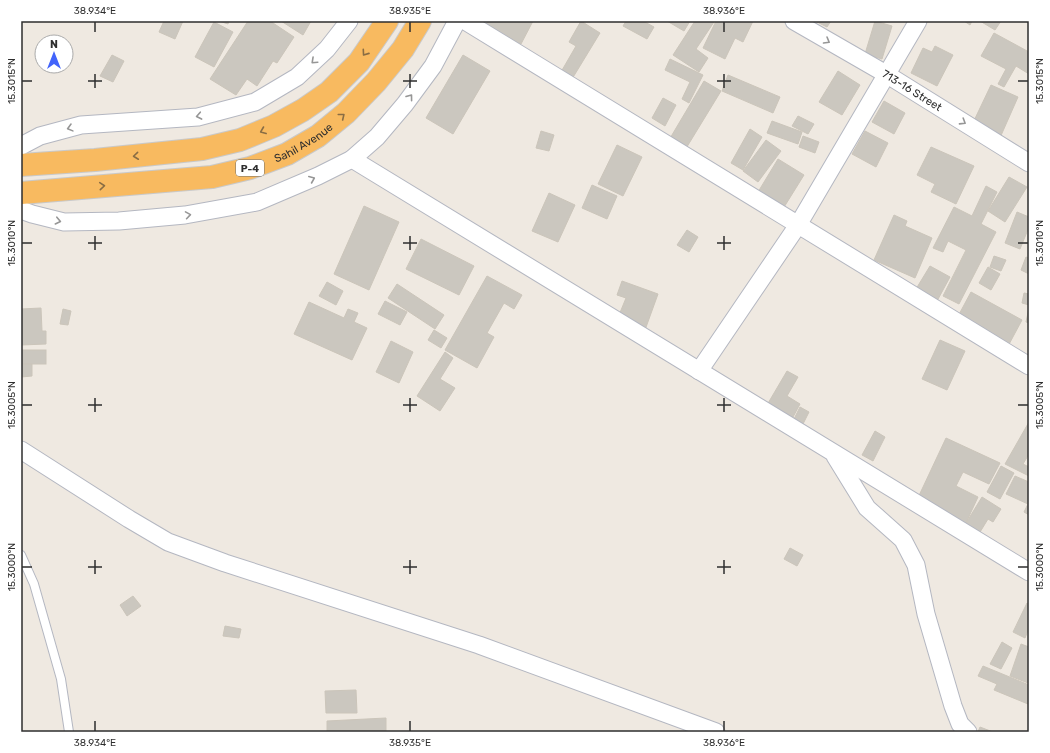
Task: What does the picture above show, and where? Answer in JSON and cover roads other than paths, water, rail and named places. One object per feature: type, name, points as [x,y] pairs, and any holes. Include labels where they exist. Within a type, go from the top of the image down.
[{"type":"highway","points":[[21,165],[95,160],[202,149],[247,137],[280,123],[303,110],[329,92],[359,62],[387,21]]},
{"type":"highway","name":"Sahil Avenue","points":[[21,193],[212,177],[250,168],[287,154],[318,136],[346,113],[376,82],[403,49],[420,21]]},
{"type":"street","points":[[21,146],[40,136],[81,125],[198,116],[255,102],[297,77],[327,49],[349,21]]},
{"type":"street","points":[[21,210],[64,222],[119,221],[185,215],[257,202],[318,176],[352,159],[377,137],[432,66],[457,21]]},
{"type":"street","points":[[465,21],[1029,366]]},
{"type":"street","name":"713-16 Street","points":[[794,21],[886,74],[1029,163]]},
{"type":"street","points":[[699,370],[798,225],[918,21]]},
{"type":"street","points":[[352,159],[1029,571]]},
{"type":"street","points":[[21,450],[168,542],[225,563],[479,645],[716,732]]},
{"type":"street","points":[[833,452],[867,508],[903,540],[916,565],[926,614],[953,706],[960,724],[968,732]]},
{"type":"lane","points":[[21,555],[34,584],[61,679],[69,732]]}]
